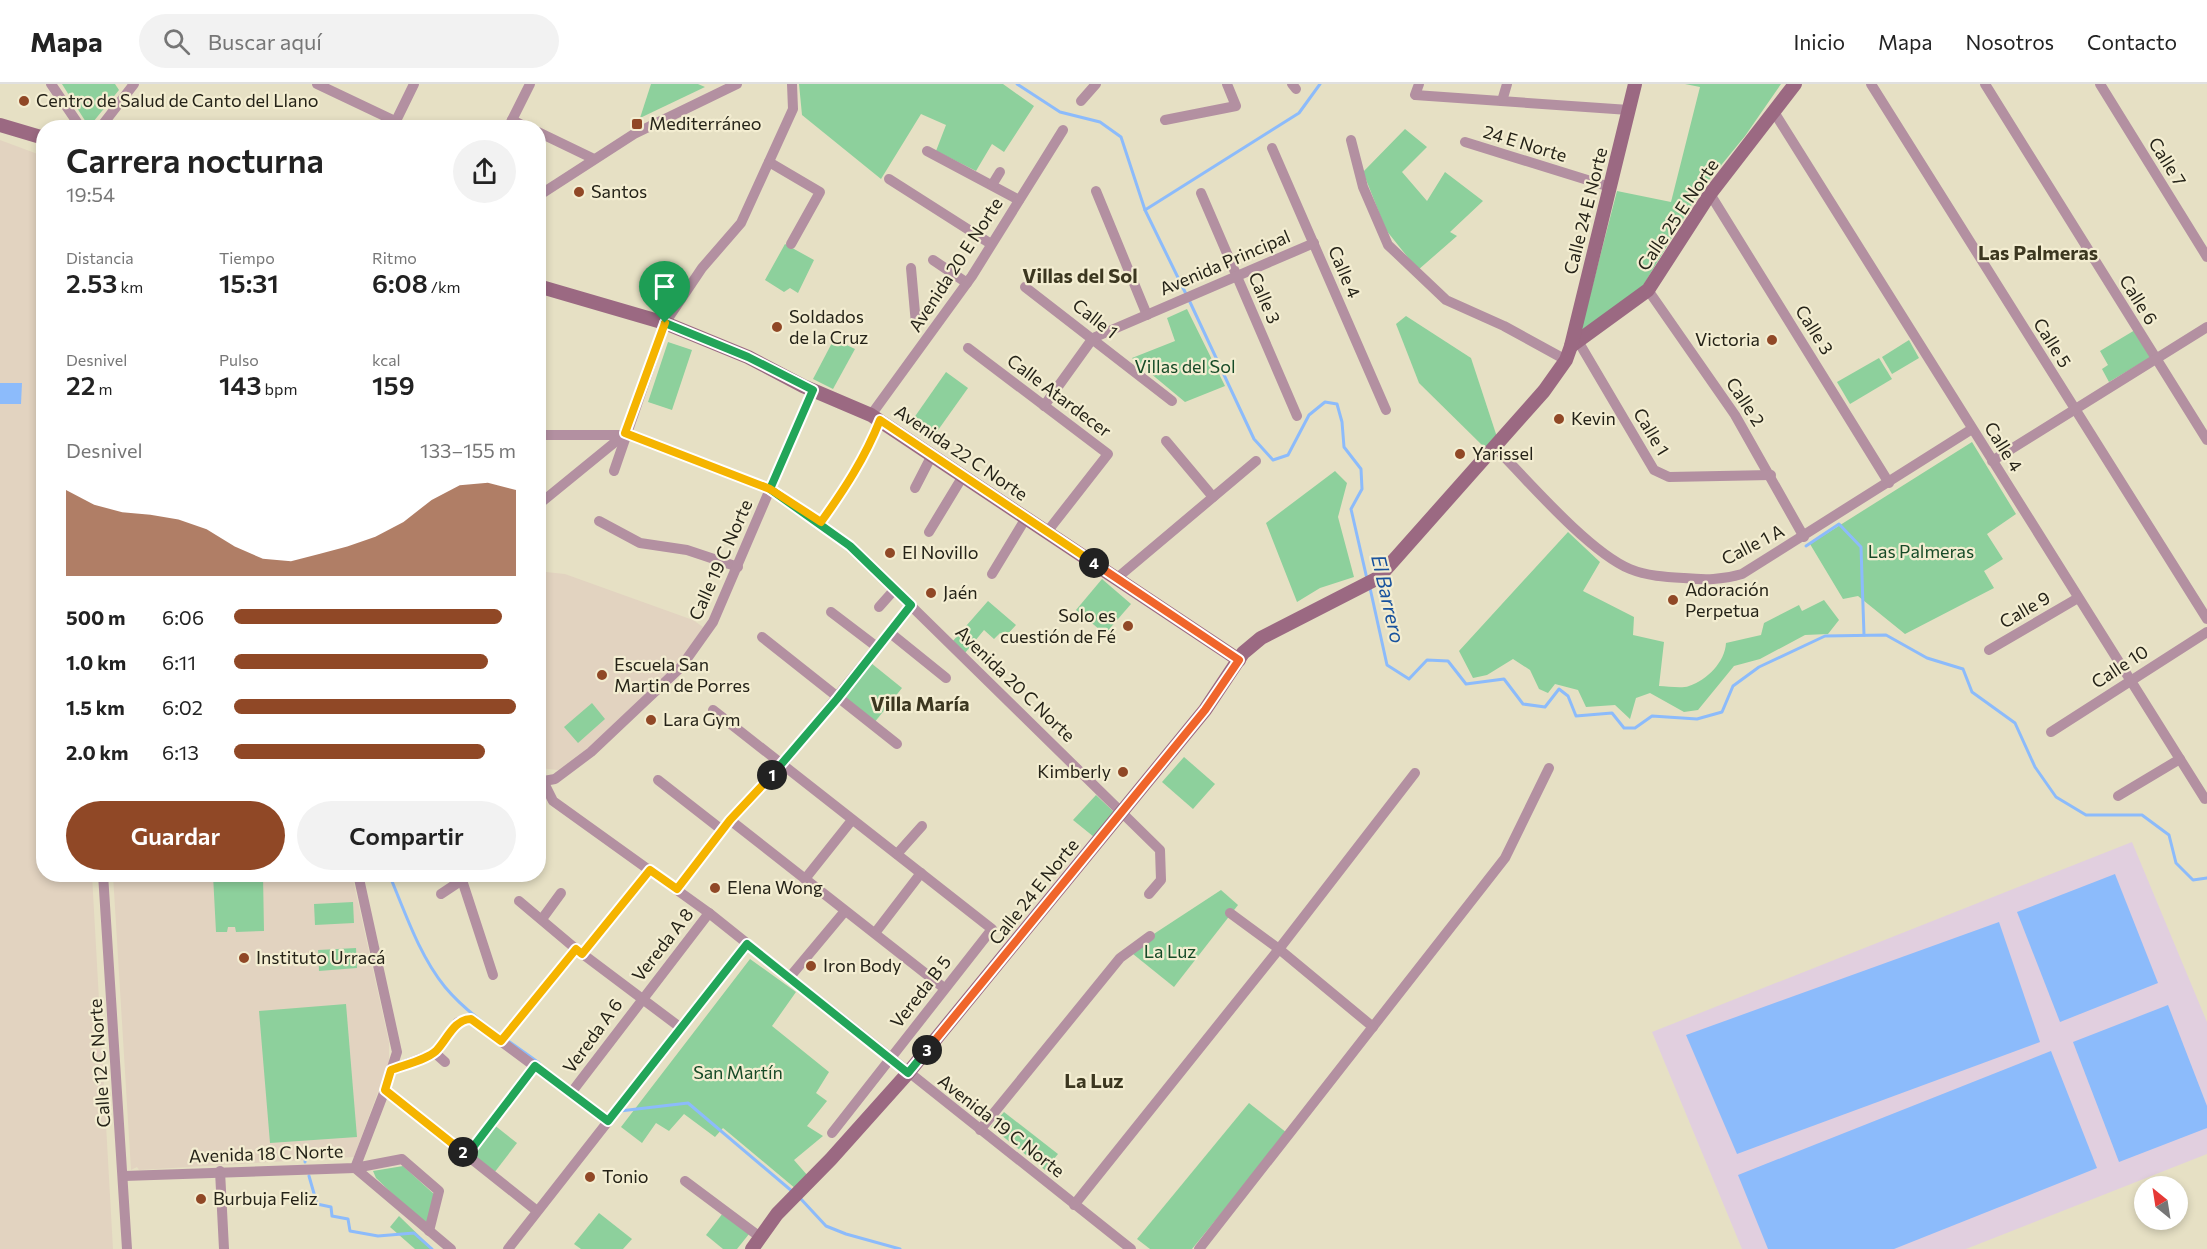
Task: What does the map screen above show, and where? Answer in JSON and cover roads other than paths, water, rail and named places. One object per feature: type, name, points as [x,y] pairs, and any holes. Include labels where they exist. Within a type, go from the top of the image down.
[{"type":"main road","name":"Calle 24 E Norte","points":[[756,1243],[796,1194],[908,1073],[1205,710],[1239,660],[1261,638],[1368,583],[1544,391],[1575,343],[1635,84]]},
{"type":"main road","name":"Calle 25 E Norte","points":[[1575,343],[1648,290],[1710,194],[1795,84]]},
{"type":"main road","points":[[0,125],[36,136]]},
{"type":"main road","name":"Avenida 22 C Norte","points":[[546,288],[665,323],[748,357],[813,390],[876,418],[1239,660]]},
{"type":"street","points":[[51,84],[76,120]]},
{"type":"street","points":[[106,120],[134,84]]},
{"type":"street","points":[[317,84],[386,120]]},
{"type":"street","points":[[396,120],[414,84]]},
{"type":"street","points":[[512,120],[530,84]]},
{"type":"street","points":[[710,84],[722,91]]},
{"type":"street","points":[[546,191],[634,134],[737,84]]},
{"type":"street","points":[[614,471],[625,433],[665,323],[702,268],[741,223],[793,109],[792,84]]},
{"type":"street","points":[[1081,101],[1096,84]]},
{"type":"street","points":[[1165,120],[1236,106],[1227,84]]},
{"type":"street","points":[[1419,84],[1415,95],[1629,110]]},
{"type":"street","points":[[1502,101],[1507,84]]},
{"type":"street","name":"Calle 5","points":[[1871,84],[2207,619]]},
{"type":"street","name":"Calle 6","points":[[1985,84],[2207,440]]},
{"type":"street","name":"Calle 7","points":[[2100,84],[2207,257]]},
{"type":"street","name":"Calle 4","points":[[1774,112],[2205,799]]},
{"type":"street","name":"Avenida 20 E Norte","points":[[821,522],[853,476],[876,418],[967,283],[1063,130]]},
{"type":"street","points":[[546,136],[594,159]]},
{"type":"street","points":[[1351,140],[1363,188],[1388,245],[1446,300],[1504,326],[1566,360]]},
{"type":"street","name":"24 E Norte","points":[[1465,142],[1610,187]]},
{"type":"street","name":"Calle 4","points":[[1272,148],[1386,410]]},
{"type":"street","points":[[927,151],[1019,200]]},
{"type":"street","points":[[770,162],[820,192],[791,244]]},
{"type":"street","points":[[992,185],[1000,172]]},
{"type":"street","points":[[889,179],[991,244]]},
{"type":"street","points":[[1096,191],[1147,315]]},
{"type":"street","name":"Calle 3","points":[[1201,193],[1297,416]]},
{"type":"street","name":"Calle 3","points":[[1710,194],[1889,483]]},
{"type":"street","name":"Avenida Principal","points":[[1093,338],[1314,243]]},
{"type":"street","points":[[933,260],[967,283]]},
{"type":"street","points":[[911,268],[916,324]]},
{"type":"street","name":"Calle 1","points":[[1025,287],[1172,401]]},
{"type":"street","name":"Calle 2","points":[[1648,290],[1735,415],[1804,537]]},
{"type":"street","points":[[1992,461],[2207,327]]},
{"type":"street","points":[[1044,405],[1093,338]]},
{"type":"street","name":"Calle 1","points":[[1575,343],[1654,470],[1669,477],[1771,475]]},
{"type":"street","name":"Calle Atardecer","points":[[968,348],[1108,454],[1047,532]]},
{"type":"street","name":"Calle 19 C Norte","points":[[546,780],[562,775],[591,752],[681,667],[713,622],[813,390]]},
{"type":"street","name":"Calle 1 A","points":[[1494,446],[1603,554],[1630,569],[1669,578],[1724,580],[1742,574],[1804,537],[1972,429]]},
{"type":"street","points":[[546,498],[625,433]]},
{"type":"street","name":"Avenida 20 C Norte","points":[[546,435],[625,433],[770,489],[821,522],[895,589],[1160,850],[1161,880],[1149,894]]},
{"type":"street","points":[[1166,441],[1213,497]]},
{"type":"street","points":[[915,488],[932,454]]},
{"type":"street","points":[[1117,578],[1256,461]]},
{"type":"street","points":[[929,532],[963,476]]},
{"type":"street","points":[[992,574],[1026,518]]},
{"type":"street","points":[[599,521],[640,543],[687,550],[738,567]]},
{"type":"street","points":[[879,607],[895,589]]},
{"type":"street","name":"Calle 9","points":[[1989,650],[2078,598]]},
{"type":"street","points":[[677,889],[730,820],[782,765],[911,605]]},
{"type":"street","points":[[831,612],[877,647]]},
{"type":"street","points":[[889,632],[946,678]]},
{"type":"street","name":"Calle 10","points":[[2051,732],[2130,679],[2207,632]]},
{"type":"street","points":[[762,637],[837,699],[897,744]]},
{"type":"street","points":[[713,710],[921,873],[875,933]]},
{"type":"street","points":[[2118,796],[2180,759]]},
{"type":"street","points":[[1199,1249],[1505,858],[1549,768]]},
{"type":"street","points":[[1074,1205],[1280,949],[1415,773]]},
{"type":"street","points":[[658,780],[722,830]]},
{"type":"street","name":"Avenida 19 C Norte","points":[[546,790],[553,801],[709,913],[1131,1249]]},
{"type":"street","points":[[730,820],[944,988]]},
{"type":"street","points":[[805,879],[852,820]]},
{"type":"street","points":[[897,854],[922,826]]},
{"type":"street","points":[[503,1038],[650,870]]},
{"type":"street","name":"Vereda B 5","points":[[832,1133],[992,929],[921,873]]},
{"type":"street","name":"Calle 12 C Norte","points":[[104,882],[127,1249]]},
{"type":"street","points":[[355,1168],[397,1052],[360,882]]},
{"type":"street","points":[[441,894],[455,882]]},
{"type":"street","points":[[463,882],[493,975]]},
{"type":"street","points":[[542,919],[561,893]]},
{"type":"street","points":[[519,901],[579,952],[681,1028]]},
{"type":"street","points":[[789,978],[845,911]]},
{"type":"street","name":"Vereda A 8","points":[[642,998],[709,913]]},
{"type":"street","points":[[1230,913],[1280,949],[1373,1027]]},
{"type":"street","points":[[980,1130],[1120,958],[1150,936]]},
{"type":"street","points":[[511,1248],[537,1211],[747,944]]},
{"type":"street","name":"Vereda A 6","points":[[574,1090],[642,998]]},
{"type":"street","points":[[391,1070],[435,1053],[458,1023],[466,1018],[471,1019],[503,1038],[535,1066],[574,1090],[610,1119]]},
{"type":"street","points":[[435,1053],[445,1062]]},
{"type":"street","points":[[467,1155],[535,1066]]},
{"type":"street","points":[[385,1090],[537,1211]]},
{"type":"street","points":[[355,1168],[402,1159],[439,1191],[429,1231]]},
{"type":"street","name":"Avenida 18 C Norte","points":[[124,1176],[355,1168],[451,1249]]},
{"type":"street","points":[[220,1172],[224,1249]]},
{"type":"street","points":[[685,1181],[756,1243]]},
{"type":"water","points":[[0,383],[22,383],[21,404],[0,404]]},
{"type":"water","points":[[2115,874],[2158,983],[2060,1022],[2017,912]]},
{"type":"water","points":[[1999,922],[2040,1042],[1737,1154],[1686,1035]]},
{"type":"water","points":[[2168,1005],[2207,1106],[2207,1128],[2119,1162],[2073,1042]]},
{"type":"water","points":[[2051,1051],[2097,1168],[1894,1249],[1768,1249],[1738,1175]]},
{"type":"waterway","name":"El Barrero","points":[[1017,84],[1060,112],[1100,122],[1121,137],[1145,210],[1186,294]]},
{"type":"waterway","points":[[1145,210],[1299,113],[1320,84]]},
{"type":"waterway","name":"El Barrero","points":[[1189,300],[1254,439],[1273,460],[1288,455],[1309,415],[1325,402],[1337,404],[1342,422],[1344,447],[1361,469],[1362,489],[1351,509],[1367,579]]},
{"type":"waterway","points":[[1806,546],[1839,524],[1861,547],[1864,635]]},
{"type":"waterway","name":"El Barrero","points":[[1370,588],[1387,665],[1409,679],[1427,660],[1448,661],[1466,684],[1504,679],[1523,704],[1545,707],[1559,689],[1568,696],[1576,716],[1612,713],[1624,728],[1635,728],[1652,716],[1697,719],[1722,712],[1733,686],[1759,667],[1825,636],[1886,635],[1927,658],[1963,669],[1972,692],[2015,723],[2035,767],[2056,797],[2086,815],[2142,815],[2169,835],[2176,863],[2193,880],[2207,878]]},
{"type":"waterway","points":[[392,882],[420,947],[445,987],[478,1018],[539,1063]]},
{"type":"waterway","points":[[620,1111],[688,1103],[793,1192]]},
{"type":"waterway","points":[[309,1176],[317,1204],[331,1207],[332,1216],[348,1219],[350,1231],[378,1236],[414,1233],[432,1249]]},
{"type":"waterway","points":[[800,1198],[826,1226],[900,1249]]},
{"type":"place","name":"Centro de Salud de Canto del Llano","points":[[24,101]]},
{"type":"place","name":"Mediterráneo","points":[[637,124]]},
{"type":"place","name":"Santos","points":[[579,192]]},
{"type":"place","name":"Soldados de la Cruz","points":[[777,327]]},
{"type":"place","name":"Victoria","points":[[1772,340]]},
{"type":"place","name":"Kevin","points":[[1559,419]]},
{"type":"place","name":"Yarissel","points":[[1460,454]]},
{"type":"place","name":"El Novillo","points":[[890,553]]},
{"type":"place","name":"Jaén","points":[[931,593]]},
{"type":"place","name":"Adoración Perpetua","points":[[1673,600]]},
{"type":"place","name":"Solo es cuestión de Fé","points":[[1128,626]]},
{"type":"place","name":"Escuela San Martin de Porres","points":[[602,675]]},
{"type":"place","name":"Lara Gym","points":[[651,720]]},
{"type":"place","name":"Kimberly","points":[[1123,772]]},
{"type":"place","name":"Elena Wong","points":[[715,888]]},
{"type":"place","name":"Instituto Urracá","points":[[244,958]]},
{"type":"place","name":"Iron Body","points":[[811,966]]},
{"type":"place","name":"Tonio","points":[[590,1177]]},
{"type":"place","name":"Burbuja Feliz","points":[[201,1199]]},
{"type":"district","name":"Las Palmeras","points":[[2038,253]]},
{"type":"district","name":"Villas del Sol","points":[[1080,276]]},
{"type":"district","name":"Villa María","points":[[920,704]]},
{"type":"district","name":"La Luz","points":[[1094,1081]]},
{"type":"park label","name":"San Martín","points":[[738,1073]]}]
